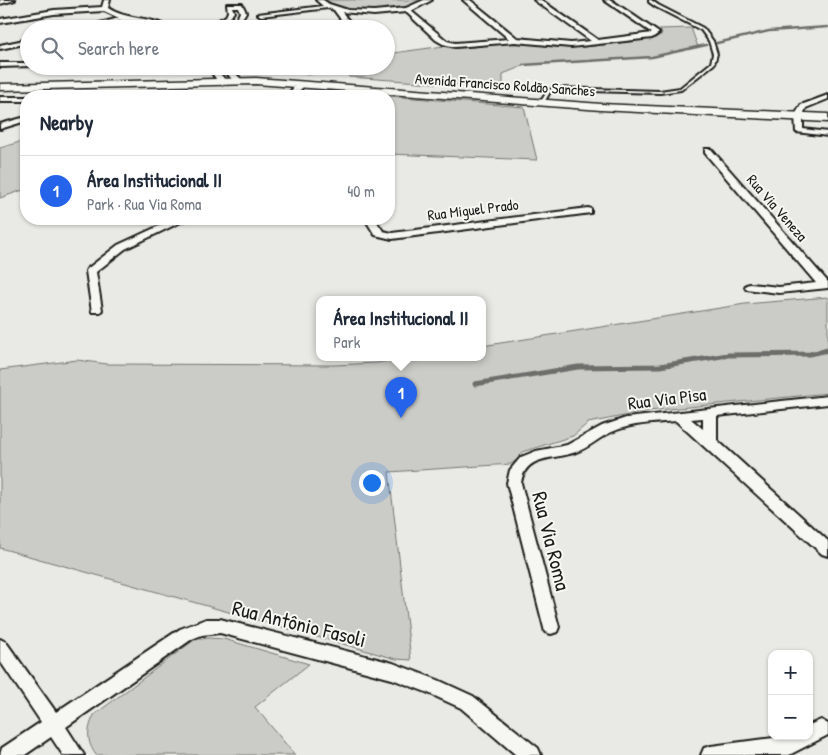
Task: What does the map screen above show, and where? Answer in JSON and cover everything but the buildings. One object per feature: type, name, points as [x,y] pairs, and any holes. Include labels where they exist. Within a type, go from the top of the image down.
[{"type":"street","points":[[0,2],[12,0]]},
{"type":"street","points":[[105,9],[107,0]]},
{"type":"street","points":[[319,0],[326,7]]},
{"type":"street","points":[[261,14],[326,7],[354,12],[407,10],[429,0]]},
{"type":"street","points":[[466,0],[514,40]]},
{"type":"street","points":[[537,0],[597,42]]},
{"type":"street","points":[[407,10],[438,39],[445,43],[473,44],[514,40],[561,45],[652,36],[656,33],[607,0]]},
{"type":"street","points":[[225,20],[230,14],[229,5],[235,4],[240,5],[243,12],[239,20]]},
{"type":"street","points":[[0,22],[54,12],[105,9],[110,14],[132,20]]},
{"type":"street","points":[[337,10],[345,20]]},
{"type":"street","points":[[343,17],[354,12]]},
{"type":"street","points":[[0,13],[12,20]]},
{"type":"street","points":[[121,20],[125,19]]},
{"type":"street","points":[[0,47],[20,43]]},
{"type":"street","points":[[0,65],[20,65]]},
{"type":"street","points":[[217,75],[222,81]]},
{"type":"street","points":[[232,75],[238,81]]},
{"type":"street","name":"Avenida Francisco Roldão Sanches","points":[[0,87],[238,81],[378,90]]},
{"type":"street","points":[[296,90],[302,84]]},
{"type":"street","name":"Avenida Francisco Roldão Sanches","points":[[395,91],[542,103],[828,118]]},
{"type":"street","points":[[828,97],[806,105],[799,110],[797,116],[799,130],[828,134]]},
{"type":"street","points":[[0,99],[20,99]]},
{"type":"street","points":[[0,126],[20,120]]},
{"type":"street","name":"Rua Via Veneza","points":[[708,150],[826,285]]},
{"type":"street","name":"Rua Miguel Prado","points":[[374,225],[379,233],[392,236],[588,210]]},
{"type":"street","points":[[96,310],[91,271],[100,260],[126,245],[169,225]]},
{"type":"street","points":[[750,287],[778,290],[826,285]]},
{"type":"street","name":"Rua Via Pisa","points":[[520,466],[528,459],[538,455],[571,449],[588,442],[601,431],[626,422],[828,400]]},
{"type":"street","points":[[710,413],[710,442]]},
{"type":"street","points":[[679,416],[828,550]]},
{"type":"street","name":"Rua Via Roma","points":[[520,466],[515,474],[514,483],[550,627]]},
{"type":"street","name":"Rua Antônio Fasoli","points":[[10,755],[186,634],[201,627],[220,626],[393,671],[432,686],[467,702],[531,755]]},
{"type":"street","points":[[0,647],[74,755]]},
{"type":"street","points":[[711,755],[786,746],[798,740]]},
{"type":"lane","points":[[542,103],[549,91],[556,89],[675,91],[681,89],[714,63],[716,54],[711,42],[702,29],[650,1]]},
{"type":"shaded area","points":[[326,0],[422,0],[399,8],[373,12],[336,6]]},
{"type":"shaded area","points":[[691,28],[698,47],[652,57],[525,65],[503,74],[503,88],[349,77],[348,75],[395,75],[395,53],[444,46],[461,48],[504,42],[556,47],[606,45],[655,38],[662,34],[660,29]]},
{"type":"shaded area","points":[[395,96],[524,107],[537,160],[395,154]]},
{"type":"shaded area","points":[[20,142],[20,191],[0,198],[0,148]]},
{"type":"shaded area","points":[[828,297],[828,393],[649,411],[588,423],[573,436],[522,452],[522,456],[511,464],[389,472],[411,660],[396,659],[0,548],[0,370],[77,360],[107,364],[334,365],[389,361],[486,361],[486,345],[745,304]]},
{"type":"shaded area","points":[[224,639],[309,664],[255,707],[295,755],[96,755],[89,740],[90,726],[94,715],[194,640]]},
{"type":"waterway","points":[[717,43],[769,31],[828,27]]},
{"type":"waterway","points":[[523,65],[652,57],[706,45]]},
{"type":"waterway","points":[[475,384],[578,367],[660,366],[728,355],[810,354],[828,350]]},
{"type":"place","name":"Área Institucional II","points":[[401,418]]}]
